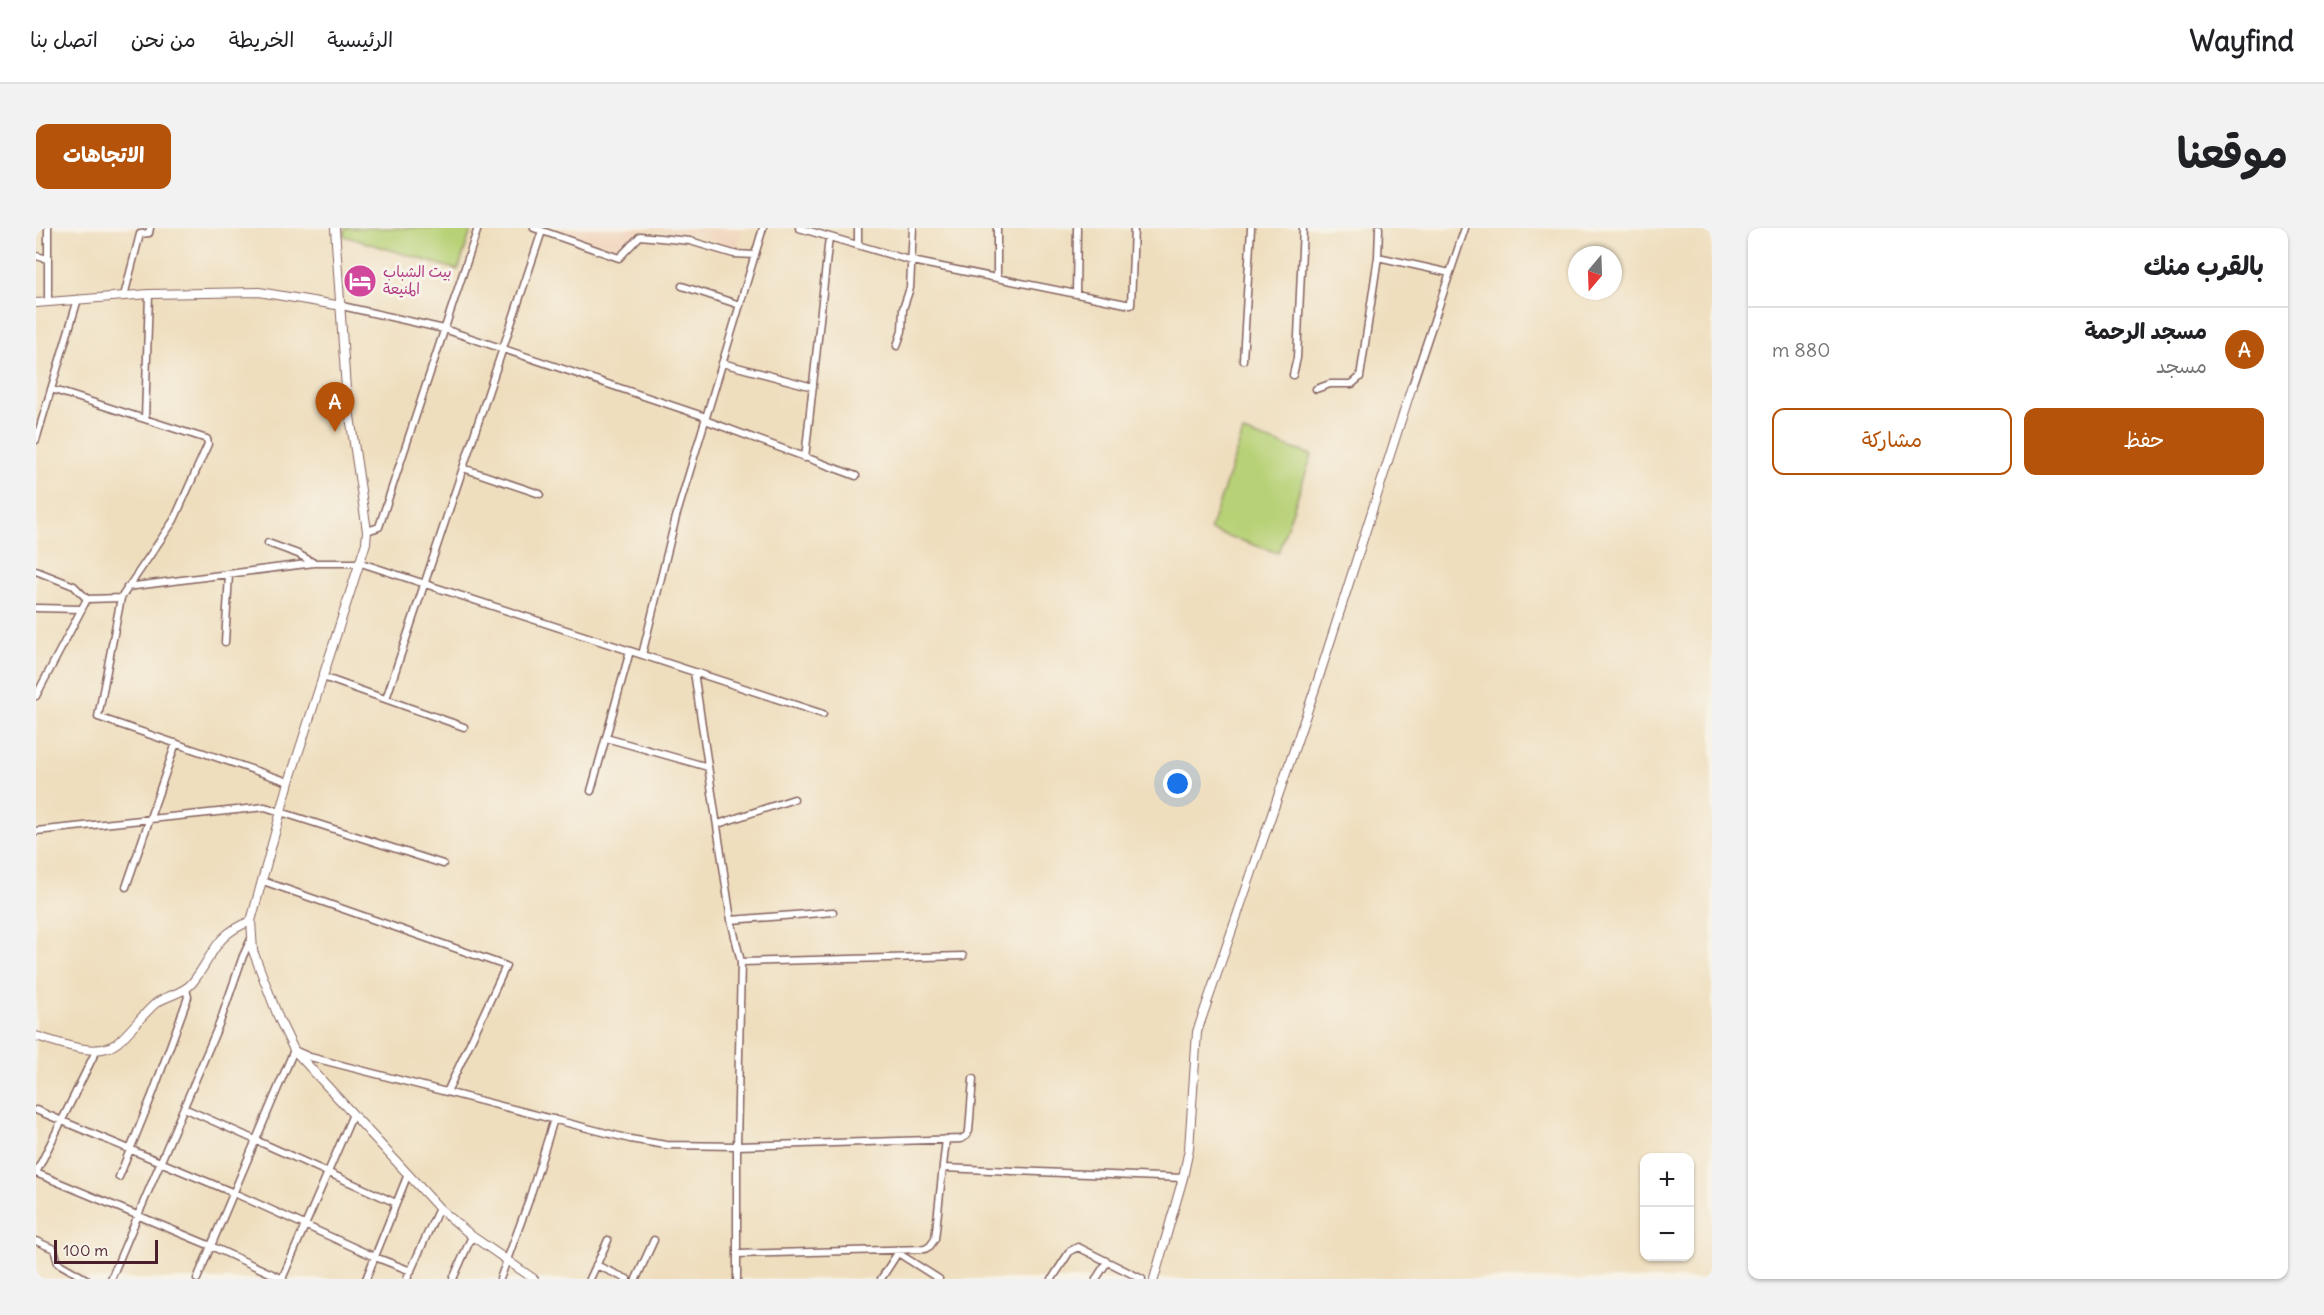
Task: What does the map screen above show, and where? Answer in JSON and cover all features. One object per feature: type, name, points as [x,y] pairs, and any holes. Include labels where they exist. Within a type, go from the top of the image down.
[{"type":"street","points":[[48,228],[48,302]]},
{"type":"street","points":[[124,296],[140,234],[149,233],[150,228]]},
{"type":"street","points":[[335,228],[346,388],[367,531],[361,563],[289,782],[251,921],[253,951],[279,1019],[294,1050],[439,1208],[472,1236],[534,1279]]},
{"type":"street","points":[[367,531],[379,527],[478,228]]},
{"type":"street","points":[[534,228],[619,258],[640,237],[690,241],[734,254],[755,255]]},
{"type":"street","points":[[642,655],[676,517],[763,228]]},
{"type":"street","points":[[799,228],[912,261],[1131,305],[1134,228]]},
{"type":"street","points":[[858,228],[858,245]]},
{"type":"street","points":[[897,346],[902,331],[903,309],[910,288],[913,228]]},
{"type":"street","points":[[997,228],[997,278]]},
{"type":"street","points":[[1076,294],[1077,228]]},
{"type":"street","points":[[1243,360],[1251,228]]},
{"type":"street","points":[[1293,375],[1297,358],[1303,228]]},
{"type":"street","points":[[1317,389],[1330,384],[1352,384],[1360,377],[1378,257],[1379,228]]},
{"type":"street","points":[[1154,1279],[1189,1149],[1197,1032],[1314,691],[1465,228]]},
{"type":"street","points":[[386,699],[543,231]]},
{"type":"street","points":[[805,458],[830,237]]},
{"type":"street","points":[[36,256],[48,259]]},
{"type":"street","points":[[1378,257],[1450,273]]},
{"type":"street","points":[[682,286],[740,305]]},
{"type":"street","points":[[36,303],[149,294],[259,292],[342,306],[444,329],[706,418],[856,476]]},
{"type":"street","points":[[145,419],[149,294]]},
{"type":"street","points":[[36,440],[78,299]]},
{"type":"street","points":[[722,363],[813,387]]},
{"type":"street","points":[[51,389],[207,439],[208,444],[174,520],[121,598],[98,717],[289,782]]},
{"type":"street","points":[[463,468],[540,494]]},
{"type":"street","points":[[268,543],[298,554],[314,563]]},
{"type":"street","points":[[127,587],[314,563],[361,563],[823,714]]},
{"type":"street","points":[[36,572],[74,586],[87,599],[121,598]]},
{"type":"street","points":[[225,642],[229,574]]},
{"type":"street","points":[[36,696],[87,599]]},
{"type":"street","points":[[36,608],[81,609]]},
{"type":"street","points":[[591,791],[630,651]]},
{"type":"street","points":[[694,672],[731,920],[741,962],[737,1279]]},
{"type":"street","points":[[323,677],[464,726]]},
{"type":"street","points":[[606,738],[708,767]]},
{"type":"street","points":[[126,887],[177,743]]},
{"type":"street","points":[[718,824],[794,799]]},
{"type":"street","points":[[36,831],[265,807],[443,864]]},
{"type":"street","points":[[263,881],[506,966],[447,1092]]},
{"type":"street","points":[[731,920],[833,912]]},
{"type":"street","points":[[36,1036],[97,1049],[108,1048],[116,1043],[157,1002],[186,989],[220,940],[236,927],[251,921]]},
{"type":"street","points":[[111,1279],[220,1022],[251,939]]},
{"type":"street","points":[[741,962],[963,956]]},
{"type":"street","points":[[119,1177],[188,997],[186,989]]},
{"type":"street","points":[[97,1049],[36,1173],[211,1246],[282,1279],[352,1114]]},
{"type":"street","points":[[294,1050],[630,1139],[666,1145],[737,1146],[961,1139],[968,1134],[973,1079]]},
{"type":"street","points":[[197,1279],[294,1050]]},
{"type":"street","points":[[184,1108],[396,1203]]},
{"type":"street","points":[[36,1110],[234,1193],[411,1271]]},
{"type":"street","points":[[500,1279],[528,1203],[554,1119]]},
{"type":"street","points":[[738,1254],[925,1249],[934,1242],[946,1139]]},
{"type":"street","points":[[944,1168],[1183,1178]]},
{"type":"street","points":[[366,1279],[408,1174]]},
{"type":"street","points":[[407,1279],[439,1208]]},
{"type":"street","points":[[453,1279],[472,1236]]},
{"type":"street","points":[[590,1279],[608,1240]]},
{"type":"street","points":[[636,1279],[654,1240]]},
{"type":"street","points":[[36,1241],[54,1249],[58,1263],[86,1279]]},
{"type":"street","points":[[1052,1279],[1070,1251],[1075,1248],[1080,1248],[1142,1279]]},
{"type":"street","points":[[882,1279],[899,1250]]},
{"type":"street","points":[[899,1250],[939,1279]]},
{"type":"street","points":[[1096,1279],[1107,1262]]},
{"type":"street","points":[[596,1265],[627,1279]]},
{"type":"shaded area","points":[[557,228],[742,228],[738,249],[693,234],[643,229],[619,252]]},
{"type":"green space","points":[[345,228],[472,228],[458,270],[344,236]]},
{"type":"green space","points":[[1243,432],[1312,455],[1278,553],[1210,530]]},
{"type":"place","name":"بيت الشباب المنيعة","points":[[360,281]]},
{"type":"place","name":"مسجد الرحمة","points":[[335,432]]}]
